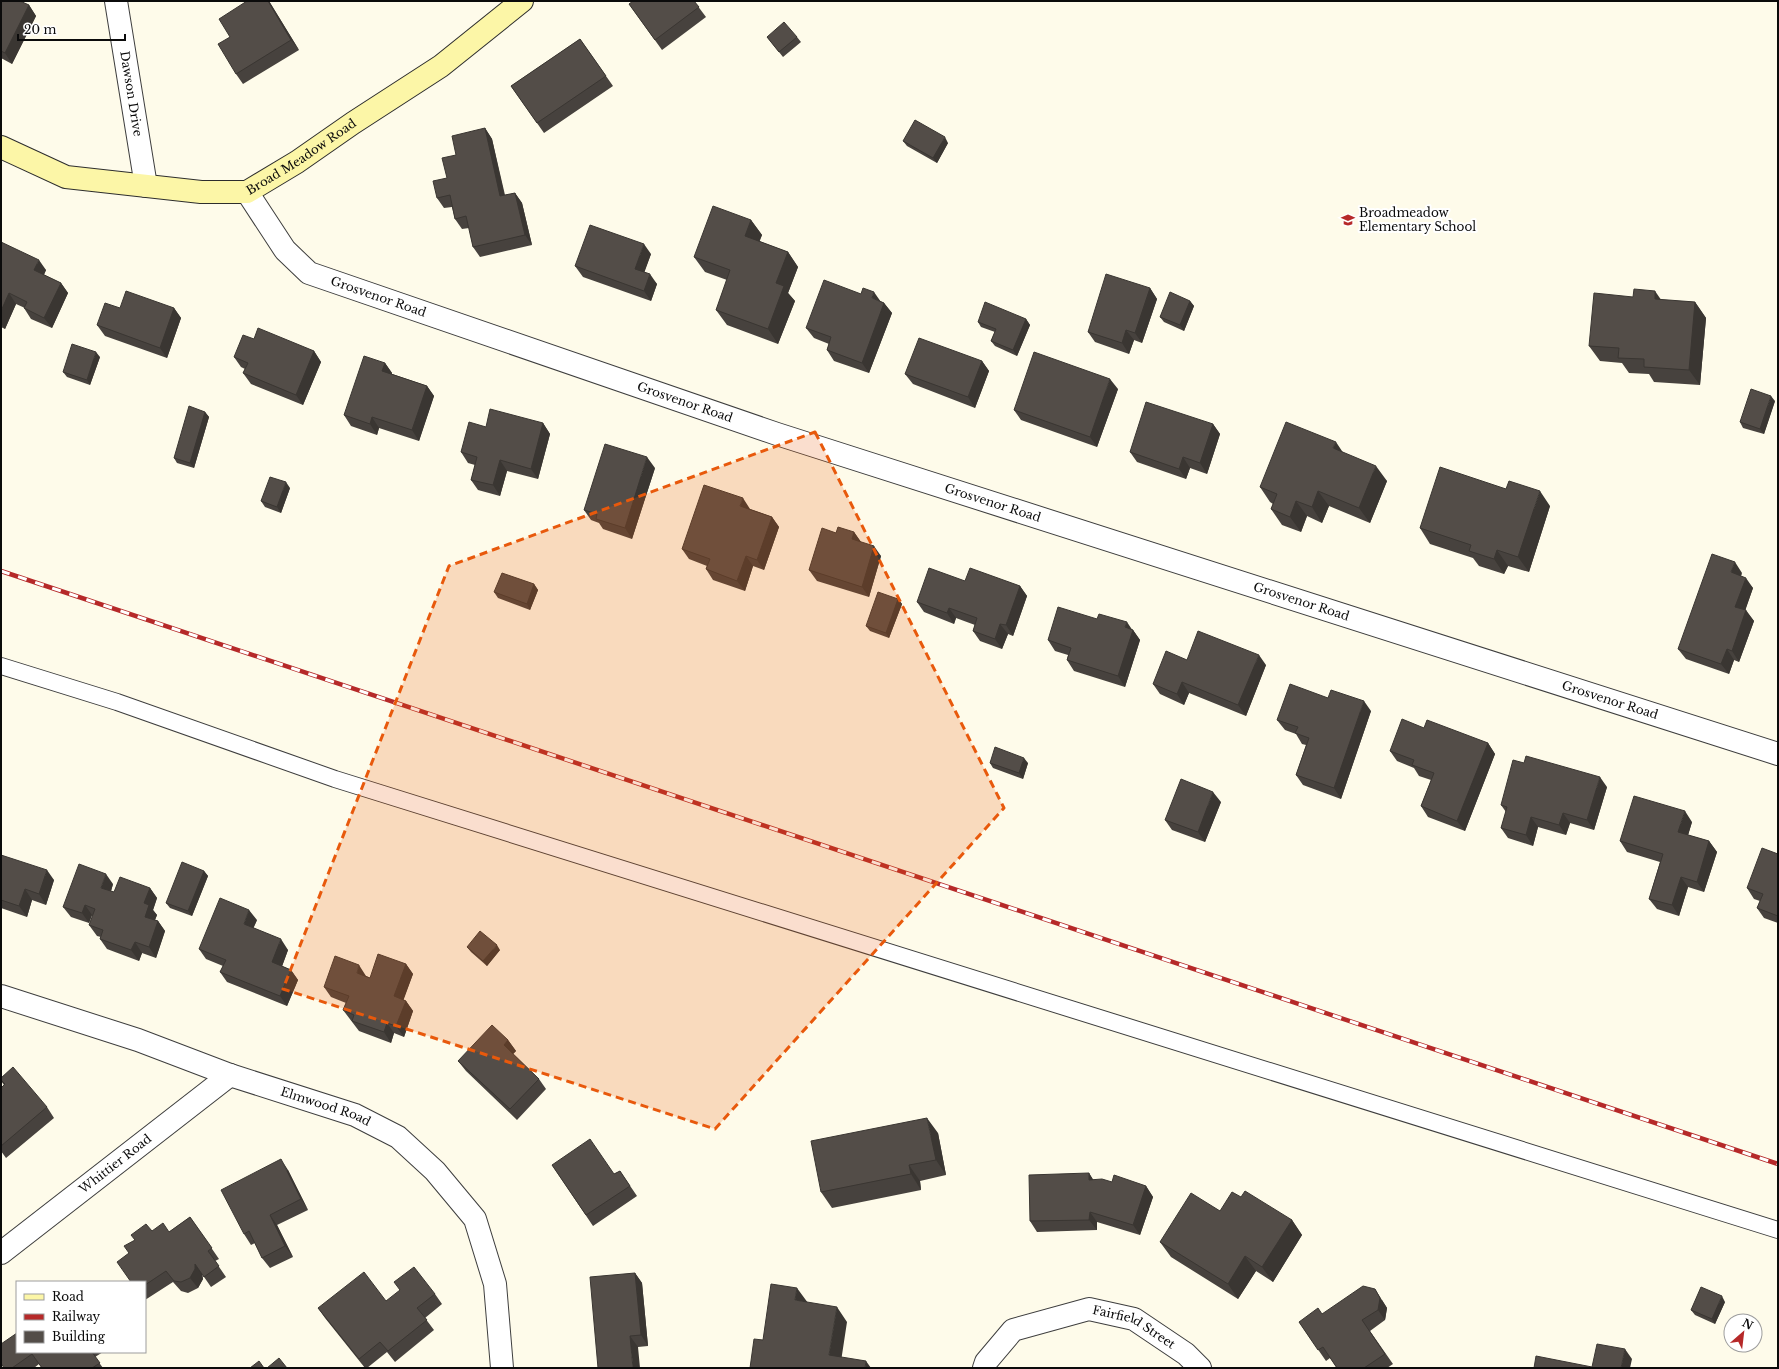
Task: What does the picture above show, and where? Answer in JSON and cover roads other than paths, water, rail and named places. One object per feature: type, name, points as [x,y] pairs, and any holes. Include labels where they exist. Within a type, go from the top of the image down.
[{"type":"street","name":"Dawson Drive","points":[[116,1],[146,186]]},
{"type":"street","name":"Broad Meadow Road","points":[[1,147],[66,177],[201,192],[246,192],[297,162],[353,123],[441,66],[522,1]]},
{"type":"street","name":"Grosvenor Road","points":[[246,192],[285,250],[310,273],[777,434],[1778,754]]},
{"type":"street","name":"Elmwood Road","points":[[1,996],[138,1040],[230,1075],[355,1115],[398,1138],[435,1171],[475,1219],[495,1284],[502,1368]]},
{"type":"street","name":"Whittier Road","points":[[1,1253],[230,1075]]},
{"type":"street","name":"Fairfield Street","points":[[984,1368],[986,1362],[1013,1330],[1089,1309],[1134,1319],[1186,1354],[1200,1368]]},
{"type":"lane","points":[[1,666],[117,702],[334,779],[1778,1230]]},
{"type":"railway","points":[[1,571],[1778,1164]]},
{"type":"place","name":"Broadmeadow Elementary School","points":[[1348,220]]}]
